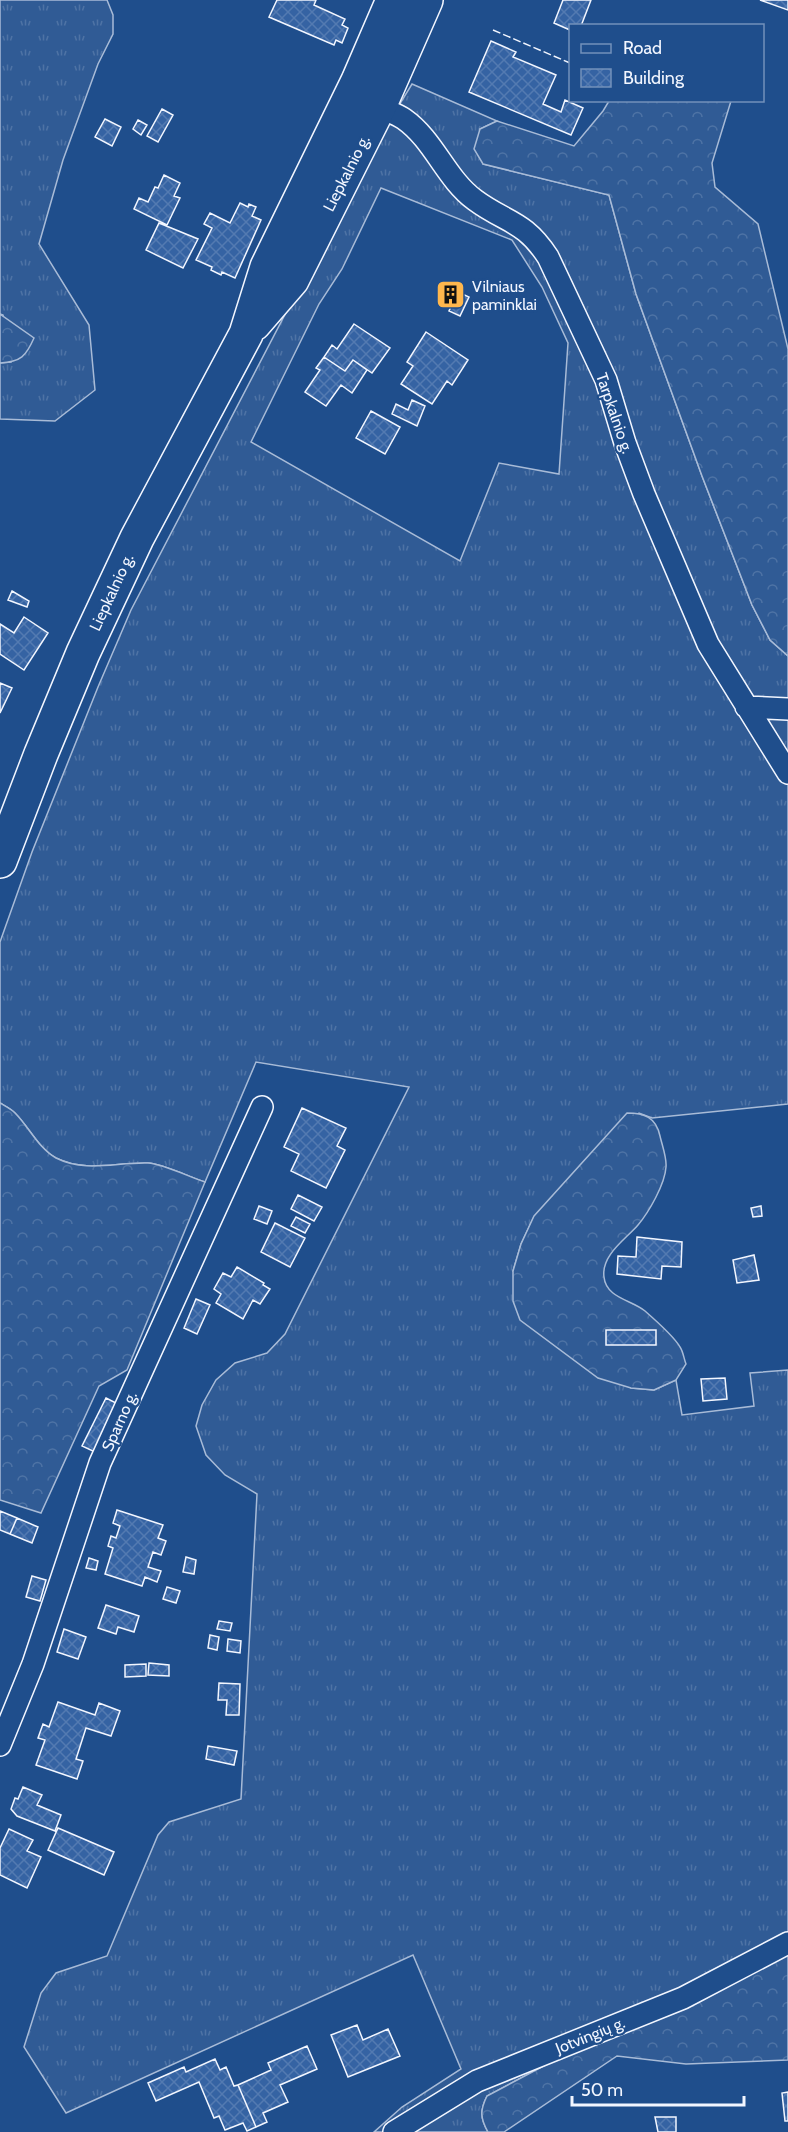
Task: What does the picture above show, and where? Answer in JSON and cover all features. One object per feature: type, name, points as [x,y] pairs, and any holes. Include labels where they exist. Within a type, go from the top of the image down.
[{"type":"main road","name":"Liepkalnio g.","points":[[0,861],[41,754],[93,631],[137,538],[246,334],[267,267],[358,81],[393,0]]},
{"type":"main road","name":"Liepkalnio g.","points":[[246,334],[292,280],[379,107],[426,0]]},
{"type":"street","name":"Tarpkalnio g.","points":[[379,107],[405,120],[426,142],[455,181],[475,200],[517,223],[536,239],[548,256],[606,380],[644,494],[708,644],[788,773]]},
{"type":"street","points":[[746,707],[788,709]]},
{"type":"street","name":"Sparno g.","points":[[0,1745],[33,1664],[100,1463],[262,1107]]},
{"type":"street","name":"Jotvingių g.","points":[[394,2132],[477,2080],[683,1998],[788,1943]]},
{"type":"green space","points":[[0,0],[107,0],[113,15],[113,34],[98,64],[63,160],[39,244],[89,325],[95,390],[55,421],[0,419],[0,363],[11,362],[3,315],[0,314]]},
{"type":"green space","points":[[412,84],[497,121],[480,129],[483,164],[609,195],[636,294],[752,605],[770,640],[788,656],[788,1104],[652,1118],[639,1113],[534,1217],[521,1244],[513,1271],[631,1388],[654,1390],[676,1380],[682,1415],[754,1406],[750,1373],[788,1370],[788,1955],[664,2015],[585,2044],[487,2096],[482,2114],[488,2132],[374,2132],[402,2107],[461,2069],[413,1955],[66,2113],[24,2047],[41,1993],[56,1973],[107,1956],[158,1835],[169,1822],[241,1799],[257,1494],[225,1475],[206,1455],[196,1426],[202,1405],[216,1380],[235,1363],[267,1353],[285,1334],[409,1087],[256,1062],[205,1182],[169,1168],[148,1163],[90,1166],[67,1162],[50,1154],[15,1113],[0,1103],[0,942],[32,852],[131,610],[366,159]],"holes":[[[381,188],[512,240],[542,287],[568,343],[559,474],[499,463],[460,561],[251,442],[319,304],[342,269]]]},
{"type":"green space","points":[[608,102],[731,102],[712,163],[715,187],[758,224],[788,349],[788,656],[770,640],[752,605],[636,294],[609,195],[483,164],[474,149],[480,129],[497,121],[574,146]]},
{"type":"green space","points":[[0,314],[34,338],[22,357],[0,363]]},
{"type":"green space","points":[[0,1103],[15,1113],[39,1143],[56,1158],[90,1166],[148,1163],[169,1168],[205,1182],[127,1370],[99,1386],[41,1513],[0,1500]]},
{"type":"green space","points":[[627,1113],[644,1115],[656,1124],[666,1167],[660,1189],[651,1205],[638,1225],[606,1262],[604,1277],[609,1290],[645,1311],[669,1334],[682,1351],[686,1364],[676,1380],[654,1390],[631,1388],[598,1378],[520,1320],[513,1301],[513,1271],[521,1244],[534,1216]]},
{"type":"green space","points":[[788,1955],[788,2060],[686,2064],[617,2056],[504,2132],[488,2132],[482,2114],[487,2096],[585,2044],[664,2015]]},
{"type":"building","points":[[277,0],[316,0],[314,5],[345,19],[342,25],[348,28],[342,43],[336,40],[334,45],[269,17]]},
{"type":"building","points":[[563,0],[591,0],[582,24],[569,24],[569,30],[554,23]]},
{"type":"building","points":[[760,0],[788,0],[788,10]]},
{"type":"building","points":[[491,41],[516,52],[513,57],[556,75],[543,104],[561,112],[565,100],[583,108],[571,135],[469,92]]},
{"type":"building","points":[[162,109],[173,115],[158,142],[147,136]]},
{"type":"building","points":[[105,119],[121,127],[112,146],[95,137]]},
{"type":"building","points":[[138,120],[147,125],[141,135],[133,129]]},
{"type":"building","points":[[164,175],[180,183],[174,196],[180,198],[167,225],[134,209],[139,198],[148,202]]},
{"type":"building","points":[[240,203],[248,207],[249,204],[256,207],[252,216],[261,220],[235,278],[222,272],[221,275],[211,270],[212,267],[196,260],[212,228],[204,224],[210,213],[230,223]]},
{"type":"building","points":[[159,223],[198,239],[183,268],[146,250]]},
{"type":"building","name":"Vilniaus paminklai","points":[[450,288],[457,292],[451,303],[444,298]]},
{"type":"building","points":[[458,292],[469,297],[460,316],[449,311]]},
{"type":"building","points":[[354,324],[390,348],[372,373],[353,360],[345,371],[324,357],[332,345],[337,349]]},
{"type":"building","points":[[426,332],[468,360],[452,385],[447,381],[432,404],[401,384],[413,366],[407,362]]},
{"type":"building","points":[[324,357],[345,371],[353,360],[367,370],[352,393],[341,385],[326,406],[305,392],[320,370],[316,368]]},
{"type":"building","points":[[412,400],[425,406],[417,426],[392,414],[396,404],[408,410]]},
{"type":"building","points":[[371,411],[400,427],[385,454],[356,438]]},
{"type":"building","points":[[12,591],[29,601],[27,607],[8,600]]},
{"type":"building","points":[[24,617],[48,633],[24,670],[0,654],[0,624],[14,633]]},
{"type":"building","points":[[0,683],[12,688],[0,713]]},
{"type":"building","points":[[302,1108],[346,1128],[337,1146],[345,1150],[326,1188],[291,1171],[299,1154],[284,1147]]},
{"type":"building","points":[[298,1195],[322,1207],[314,1221],[291,1209]]},
{"type":"building","points":[[259,1206],[272,1211],[267,1224],[254,1219]]},
{"type":"building","points":[[761,1206],[762,1216],[753,1217],[751,1208]]},
{"type":"building","points":[[296,1217],[310,1224],[305,1233],[291,1226]]},
{"type":"building","points":[[275,1223],[305,1238],[290,1267],[261,1252]]},
{"type":"building","points":[[637,1237],[682,1242],[681,1267],[662,1266],[661,1279],[617,1274],[618,1256],[636,1257]]},
{"type":"building","points":[[754,1255],[759,1280],[737,1283],[733,1260]]},
{"type":"building","points":[[237,1267],[270,1289],[260,1304],[253,1300],[243,1319],[216,1303],[221,1294],[214,1289],[223,1273],[231,1277]]},
{"type":"building","points":[[196,1299],[210,1305],[197,1334],[184,1328]]},
{"type":"building","points":[[606,1330],[656,1330],[656,1345],[606,1345]]},
{"type":"building","points":[[725,1378],[727,1399],[703,1401],[701,1379]]},
{"type":"building","points":[[106,1398],[118,1404],[95,1452],[82,1446]]},
{"type":"building","points":[[117,1510],[163,1525],[158,1538],[166,1541],[161,1555],[153,1552],[148,1567],[161,1571],[157,1582],[145,1577],[142,1586],[105,1574],[113,1548],[108,1546],[111,1536],[116,1538],[120,1526],[113,1523]]},
{"type":"building","points":[[0,1511],[17,1518],[10,1534],[0,1530]]},
{"type":"building","points":[[17,1518],[38,1527],[32,1543],[10,1534]]},
{"type":"building","points":[[186,1557],[196,1560],[194,1574],[183,1572]]},
{"type":"building","points":[[89,1558],[98,1561],[96,1570],[86,1568]]},
{"type":"building","points":[[32,1576],[46,1580],[40,1601],[26,1597]]},
{"type":"building","points":[[167,1587],[180,1591],[176,1603],[163,1599]]},
{"type":"building","points":[[106,1605],[139,1616],[134,1632],[118,1627],[116,1634],[98,1628]]},
{"type":"building","points":[[219,1621],[232,1623],[230,1631],[217,1629]]},
{"type":"building","points":[[64,1629],[86,1637],[78,1659],[57,1652]]},
{"type":"building","points":[[210,1635],[219,1637],[217,1650],[208,1648]]},
{"type":"building","points":[[228,1639],[241,1641],[240,1653],[227,1651]]},
{"type":"building","points":[[149,1663],[169,1665],[169,1676],[148,1675]]},
{"type":"building","points":[[146,1664],[146,1676],[125,1677],[125,1665]]},
{"type":"building","points":[[219,1683],[240,1684],[239,1715],[226,1715],[227,1700],[218,1700]]},
{"type":"building","points":[[58,1702],[95,1715],[99,1703],[120,1711],[111,1736],[86,1728],[76,1759],[83,1761],[77,1779],[36,1765],[45,1740],[38,1738],[43,1724],[49,1727]]},
{"type":"building","points":[[208,1746],[237,1751],[234,1765],[206,1759]]},
{"type":"building","points":[[23,1787],[42,1795],[37,1805],[61,1815],[55,1831],[17,1816],[11,1809]]},
{"type":"building","points":[[58,1828],[114,1852],[104,1875],[48,1850]]},
{"type":"building","points":[[9,1829],[33,1840],[27,1851],[41,1857],[27,1888],[0,1875],[0,1848]]},
{"type":"building","points":[[357,2025],[363,2040],[388,2029],[400,2056],[348,2077],[331,2035]]},
{"type":"building","points":[[307,2046],[317,2069],[280,2085],[288,2102],[263,2113],[267,2122],[256,2127],[238,2085],[271,2070],[268,2063]]},
{"type":"building","points":[[215,2059],[220,2070],[226,2067],[234,2086],[238,2085],[256,2127],[247,2131],[243,2123],[225,2130],[219,2116],[214,2118],[199,2082],[156,2101],[148,2083],[184,2067],[186,2072]]},
{"type":"building","points":[[788,2092],[788,2121],[785,2121],[782,2093]]},
{"type":"building","points":[[655,2117],[676,2117],[676,2132],[658,2132]]},
{"type":"fence","points":[[493,30],[569,63]]},
{"type":"place","name":"Vilniaus paminklai","points":[[451,295]]}]
